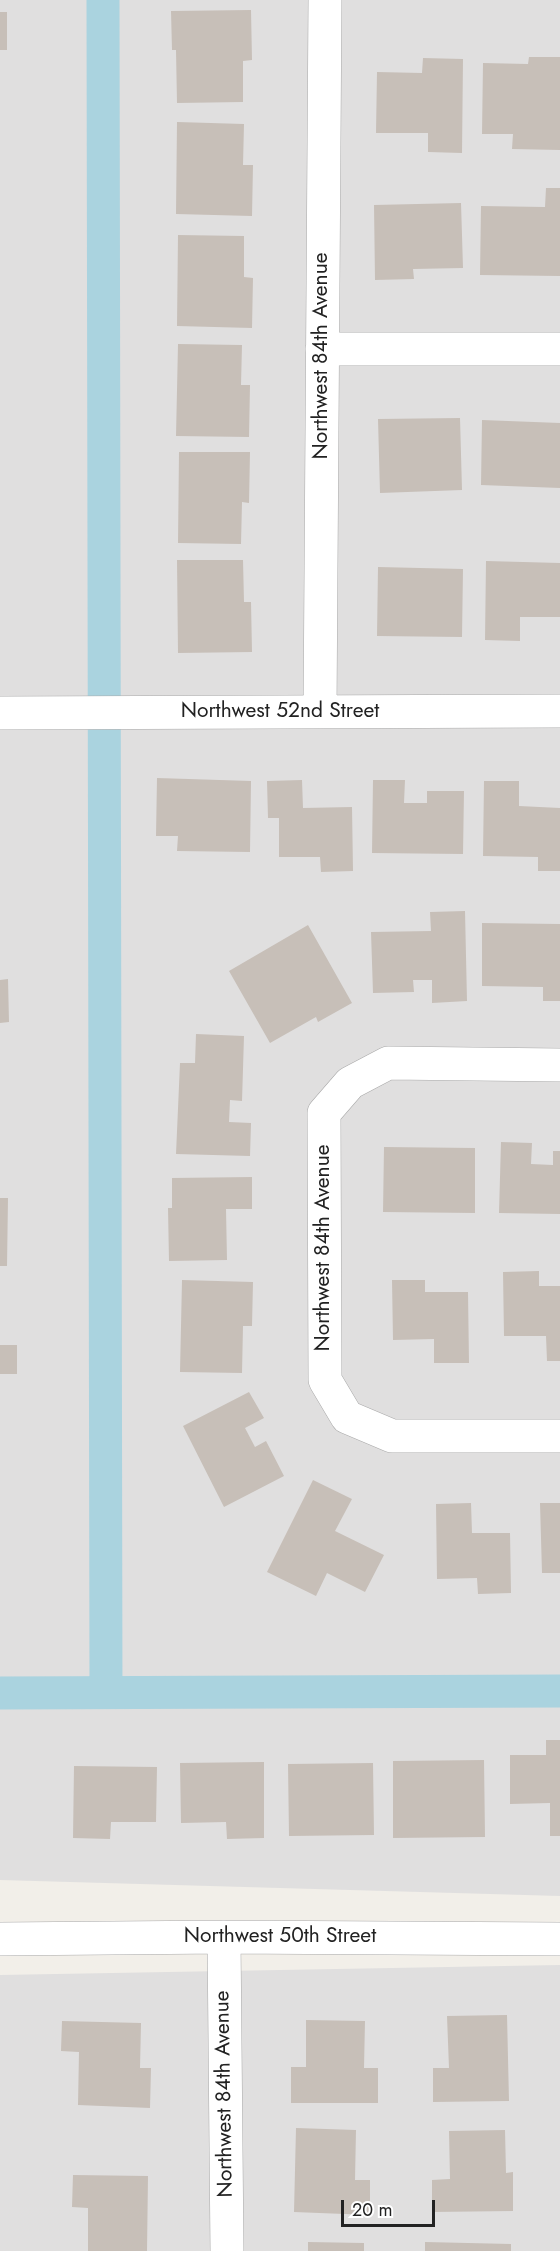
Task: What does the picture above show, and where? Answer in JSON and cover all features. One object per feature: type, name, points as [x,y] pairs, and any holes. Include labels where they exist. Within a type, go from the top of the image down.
[{"type":"street","name":"Northwest 84th Avenue","points":[[320,711],[325,0]]},
{"type":"street","points":[[322,349],[560,349]]},
{"type":"street","name":"Northwest 52nd Street","points":[[0,713],[560,711]]},
{"type":"street","name":"Northwest 84th Avenue","points":[[560,1065],[388,1063],[350,1083],[324,1113],[325,1380],[347,1417],[392,1436],[560,1436]]},
{"type":"street","name":"Northwest 84th Avenue","points":[[224,1937],[227,2251]]},
{"type":"street","name":"Northwest 50th Street","points":[[0,1939],[224,1937],[560,1939]]},
{"type":"shaded area","points":[[0,0],[560,0],[560,1896],[0,1880]]},
{"type":"shaded area","points":[[560,1965],[560,2251],[0,2251],[0,1975]]},
{"type":"building","points":[[251,10],[252,60],[243,61],[243,102],[177,103],[176,50],[172,50],[171,11]]},
{"type":"building","points":[[0,12],[7,12],[7,50],[0,50]]},
{"type":"building","points":[[529,57],[560,57],[560,150],[512,149],[513,134],[482,134],[483,63],[528,64]]},
{"type":"building","points":[[423,58],[463,59],[462,153],[428,152],[428,133],[376,133],[377,72],[422,73]]},
{"type":"building","points":[[177,122],[244,124],[243,165],[253,165],[252,216],[176,214]]},
{"type":"building","points":[[546,188],[560,188],[560,276],[480,275],[481,206],[545,207]]},
{"type":"building","points":[[461,203],[463,268],[413,269],[414,279],[375,280],[374,205]]},
{"type":"building","points":[[178,235],[244,236],[244,277],[253,278],[252,328],[177,326]]},
{"type":"building","points":[[178,344],[242,345],[241,385],[250,385],[249,437],[176,436]]},
{"type":"building","points":[[460,418],[462,490],[380,493],[378,419]]},
{"type":"building","points":[[482,420],[560,423],[560,488],[481,485]]},
{"type":"building","points":[[179,452],[250,452],[249,503],[242,502],[241,544],[178,543]]},
{"type":"building","points":[[177,560],[243,560],[244,602],[251,602],[252,652],[178,653]]},
{"type":"building","points":[[486,561],[560,563],[560,617],[520,617],[520,641],[485,640]]},
{"type":"building","points":[[378,567],[463,569],[462,637],[377,636]]},
{"type":"building","points":[[157,778],[251,781],[250,852],[177,851],[178,836],[156,836]]},
{"type":"building","points":[[302,780],[303,808],[352,807],[353,871],[321,872],[320,857],[279,857],[279,818],[268,818],[267,781]]},
{"type":"building","points":[[373,780],[405,780],[404,803],[427,803],[427,791],[464,791],[463,854],[372,853]]},
{"type":"building","points":[[484,781],[519,781],[519,806],[560,808],[560,871],[538,871],[538,857],[483,856]]},
{"type":"building","points":[[465,911],[467,1001],[432,1003],[432,980],[413,980],[414,992],[373,993],[371,932],[431,931],[430,912]]},
{"type":"building","points":[[482,923],[560,924],[560,1001],[543,1001],[543,987],[482,986]]},
{"type":"building","points":[[308,925],[352,1003],[318,1022],[316,1017],[270,1043],[229,971]]},
{"type":"building","points":[[8,979],[9,1022],[0,1023],[0,980]]},
{"type":"building","points":[[196,1034],[244,1036],[242,1101],[230,1100],[229,1122],[251,1123],[250,1156],[176,1154],[180,1063],[195,1063]]},
{"type":"building","points":[[501,1142],[532,1143],[531,1164],[553,1165],[553,1151],[560,1151],[560,1214],[499,1213]]},
{"type":"building","points":[[384,1147],[475,1148],[475,1213],[383,1212]]},
{"type":"building","points":[[252,1177],[252,1209],[226,1209],[227,1260],[169,1261],[168,1208],[172,1208],[172,1178]]},
{"type":"building","points":[[0,1198],[8,1198],[7,1266],[0,1266]]},
{"type":"building","points":[[539,1271],[539,1286],[560,1286],[560,1361],[547,1361],[546,1336],[504,1336],[503,1272]]},
{"type":"building","points":[[182,1280],[253,1282],[252,1326],[243,1326],[242,1373],[180,1372]]},
{"type":"building","points":[[392,1280],[425,1280],[425,1292],[468,1292],[469,1363],[434,1363],[434,1339],[393,1340]]},
{"type":"building","points":[[0,1345],[17,1345],[17,1374],[0,1374]]},
{"type":"building","points":[[249,1392],[264,1418],[245,1428],[255,1447],[266,1441],[284,1476],[224,1507],[183,1426]]},
{"type":"building","points":[[313,1480],[352,1499],[335,1531],[384,1555],[365,1592],[327,1573],[316,1596],[267,1572]]},
{"type":"building","points":[[471,1503],[472,1533],[510,1533],[511,1593],[478,1594],[477,1578],[437,1579],[436,1504]]},
{"type":"building","points":[[540,1503],[560,1503],[560,1573],[542,1573]]},
{"type":"building","points":[[546,1740],[560,1740],[560,1836],[550,1836],[550,1803],[510,1804],[510,1755],[546,1755]]},
{"type":"building","points":[[484,1760],[485,1837],[393,1838],[393,1761]]},
{"type":"building","points":[[264,1762],[264,1838],[227,1839],[226,1822],[181,1823],[180,1763]]},
{"type":"building","points":[[373,1763],[374,1835],[289,1836],[288,1764]]},
{"type":"building","points":[[74,1766],[157,1767],[156,1822],[111,1822],[110,1839],[73,1838]]},
{"type":"building","points":[[507,2015],[509,2101],[433,2102],[433,2068],[449,2068],[447,2016]]},
{"type":"building","points":[[306,2020],[365,2021],[364,2068],[378,2068],[378,2103],[291,2103],[291,2067],[306,2067]]},
{"type":"building","points":[[62,2021],[141,2023],[140,2068],[151,2068],[150,2108],[78,2105],[79,2052],[61,2051]]},
{"type":"building","points":[[296,2128],[356,2130],[355,2180],[370,2180],[370,2215],[294,2212]]},
{"type":"building","points":[[505,2130],[506,2173],[513,2172],[513,2211],[432,2212],[432,2180],[450,2179],[449,2131]]},
{"type":"building","points":[[73,2175],[148,2176],[147,2251],[88,2251],[88,2208],[72,2207]]},
{"type":"building","points":[[308,2242],[364,2243],[364,2251],[308,2251]]},
{"type":"building","points":[[425,2242],[511,2244],[511,2251],[425,2251]]},
{"type":"waterway","points":[[103,0],[106,1692]]},
{"type":"waterway","points":[[0,1693],[560,1691]]}]
